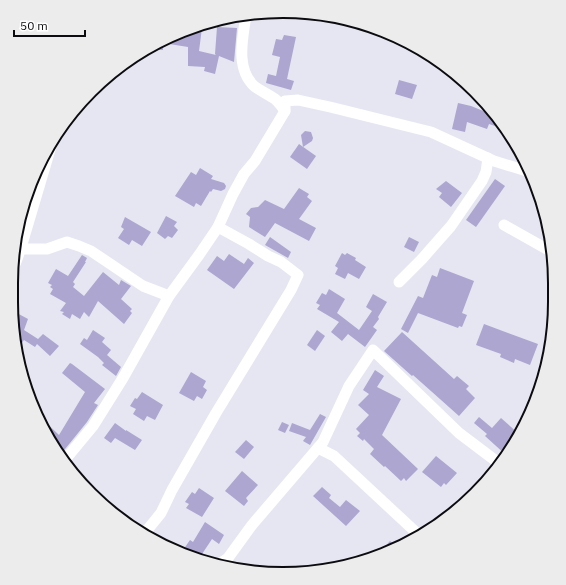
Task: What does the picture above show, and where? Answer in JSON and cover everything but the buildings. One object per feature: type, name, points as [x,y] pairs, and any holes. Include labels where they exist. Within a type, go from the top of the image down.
[{"type":"street","points":[[245,20],[242,44],[242,60],[246,74],[255,87],[282,104],[298,100],[431,132],[488,158],[523,170]]},
{"type":"street","points":[[68,456],[93,426],[123,378],[169,296],[218,227],[244,174],[255,161],[282,104]]},
{"type":"street","points":[[399,282],[451,226],[482,182],[486,172],[488,158]]},
{"type":"street","points":[[21,245],[42,174]]},
{"type":"street","points":[[504,225],[546,249]]},
{"type":"street","points":[[148,529],[161,513],[195,449],[291,290],[298,275],[281,262],[218,227]]},
{"type":"street","points":[[20,250],[47,249],[67,242],[80,246],[91,251],[143,286],[169,296]]},
{"type":"street","points":[[224,560],[228,558],[282,488],[323,442],[349,386],[373,350],[459,433],[495,460]]},
{"type":"street","points":[[318,448],[334,456],[415,531]]}]
